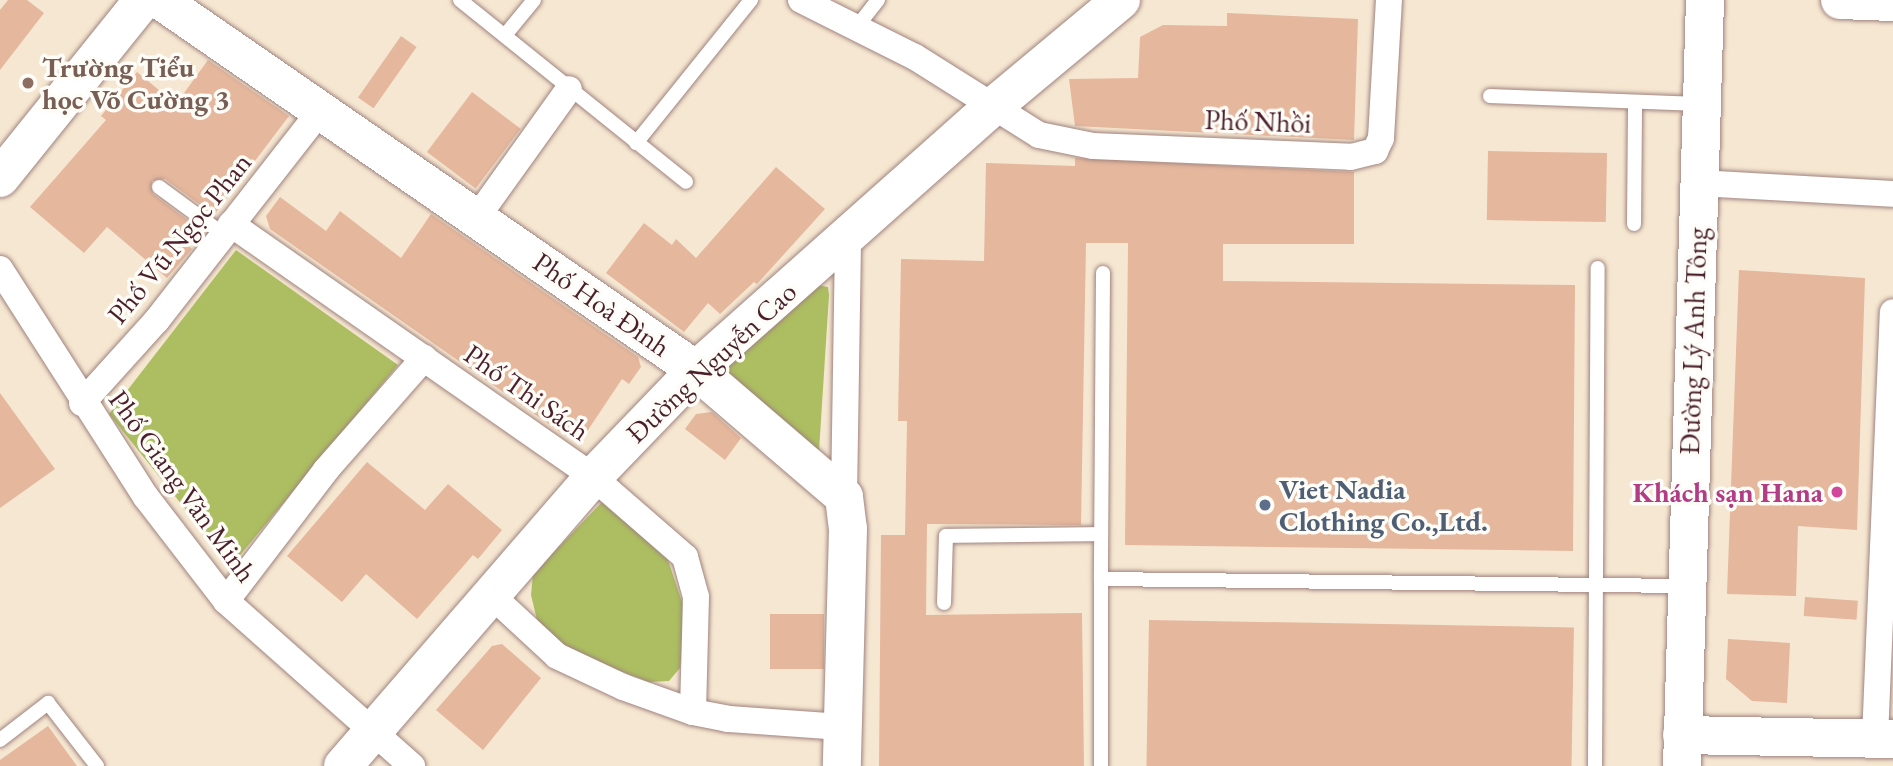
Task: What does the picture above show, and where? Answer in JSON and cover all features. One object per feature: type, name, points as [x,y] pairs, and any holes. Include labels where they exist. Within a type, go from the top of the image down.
[{"type":"street","points":[[0,178],[143,0]]},
{"type":"street","name":"Phố Hoà Đình","points":[[160,0],[478,216],[696,370],[844,497]]},
{"type":"street","name":"Phố Nhồi","points":[[801,0],[995,105],[1039,135],[1093,146],[1361,156],[1375,150],[1383,129],[1389,0]]},
{"type":"street","name":"Đường Lý Anh Tông","points":[[1682,750],[1705,0]]},
{"type":"street","points":[[1840,0],[1893,2]]},
{"type":"street","name":"Đường Nguyễn Cao","points":[[343,766],[593,477],[696,370],[1113,3]]},
{"type":"street","points":[[478,216],[569,89]]},
{"type":"street","name":"Phố Vũ Ngọc Phan","points":[[82,403],[157,320],[322,109]]},
{"type":"street","points":[[1698,183],[1893,194]]},
{"type":"street","name":"Phố Thi Sách","points":[[227,229],[424,358],[593,477],[685,557],[696,597],[693,712]]},
{"type":"street","points":[[842,766],[848,529],[844,497],[848,237]]},
{"type":"street","name":"Phố Giang Văn Minh","points":[[0,269],[82,403],[146,497],[226,601],[412,766]]},
{"type":"street","points":[[1682,750],[1884,739],[1893,312]]},
{"type":"street","points":[[226,601],[326,470],[424,358]]},
{"type":"street","points":[[491,594],[548,648],[576,666],[693,712],[844,727]]},
{"type":"lane","points":[[460,0],[506,34],[569,89],[686,182]]},
{"type":"lane","points":[[506,34],[534,0]]},
{"type":"lane","points":[[636,143],[751,0]]},
{"type":"lane","points":[[856,28],[878,0]]},
{"type":"lane","points":[[1490,96],[1700,104]]},
{"type":"lane","points":[[1634,224],[1635,102]]},
{"type":"lane","points":[[159,187],[227,229]]},
{"type":"lane","points":[[1595,766],[1598,268]]},
{"type":"lane","points":[[1101,766],[1102,273]]},
{"type":"lane","points":[[944,603],[946,536],[1101,534]]},
{"type":"lane","points":[[1101,579],[1685,586]]},
{"type":"lane","points":[[0,740],[48,703],[97,766]]},
{"type":"green space","points":[[236,250],[398,365],[231,566],[109,414]]},
{"type":"green space","points":[[817,285],[828,287],[829,295],[819,451],[718,371]]},
{"type":"green space","points":[[603,501],[668,560],[683,605],[684,636],[680,668],[669,681],[649,682],[571,652],[537,620],[531,595],[533,574]]},
{"type":"building","points":[[8,0],[27,0],[44,13],[0,70],[0,10]]},
{"type":"building","points":[[1227,13],[1358,19],[1354,140],[1075,126],[1069,79],[1138,78],[1140,37],[1163,25],[1227,26]]},
{"type":"building","points":[[401,36],[417,47],[374,108],[358,97]]},
{"type":"building","points":[[208,60],[289,116],[214,215],[165,179],[152,181],[153,194],[201,230],[188,245],[192,249],[167,278],[107,227],[84,253],[30,207],[106,120],[101,116],[137,72],[176,104]]},
{"type":"building","points":[[472,92],[521,129],[476,189],[427,152]]},
{"type":"building","points":[[1488,151],[1607,153],[1606,222],[1487,220]]},
{"type":"building","points":[[1075,158],[1354,172],[1354,244],[1223,244],[1223,281],[1575,285],[1573,551],[1125,545],[1128,243],[1086,243],[1081,525],[927,524],[926,615],[1082,613],[1084,766],[879,766],[881,535],[905,535],[907,421],[898,421],[901,259],[984,261],[986,163],[1075,166]]},
{"type":"building","points":[[776,167],[825,209],[757,284],[754,282],[720,314],[708,303],[684,332],[606,273],[644,223],[672,245],[676,239],[696,258]]},
{"type":"building","points":[[280,197],[326,231],[340,211],[401,258],[431,214],[638,357],[641,367],[629,384],[622,379],[586,433],[566,436],[270,229],[266,216]]},
{"type":"building","points":[[1739,270],[1865,278],[1857,530],[1798,526],[1796,596],[1727,594]]},
{"type":"building","points":[[0,393],[55,469],[0,508]]},
{"type":"building","points":[[712,412],[741,438],[725,460],[685,429],[696,414]]},
{"type":"building","points":[[367,462],[425,510],[448,484],[502,530],[478,559],[473,555],[417,619],[366,574],[342,602],[287,556]]},
{"type":"building","points":[[1805,597],[1858,601],[1857,620],[1804,616]]},
{"type":"building","points":[[770,614],[824,614],[824,669],[770,669]]},
{"type":"building","points":[[1149,620],[1574,627],[1572,766],[1146,766]]},
{"type":"building","points":[[1728,639],[1790,643],[1787,703],[1752,701],[1726,679]]},
{"type":"building","points":[[502,644],[541,678],[483,750],[436,710],[492,646]]},
{"type":"building","points":[[48,726],[77,766],[0,766],[0,760]]},
{"type":"place","name":"Trường Tiểu học Võ Cường 3","points":[[28,83]]},
{"type":"place","name":"Khách sạn Hana","points":[[1837,492]]},
{"type":"place","name":"Viet Nadia Clothing Co.,Ltd.","points":[[1265,505]]}]
